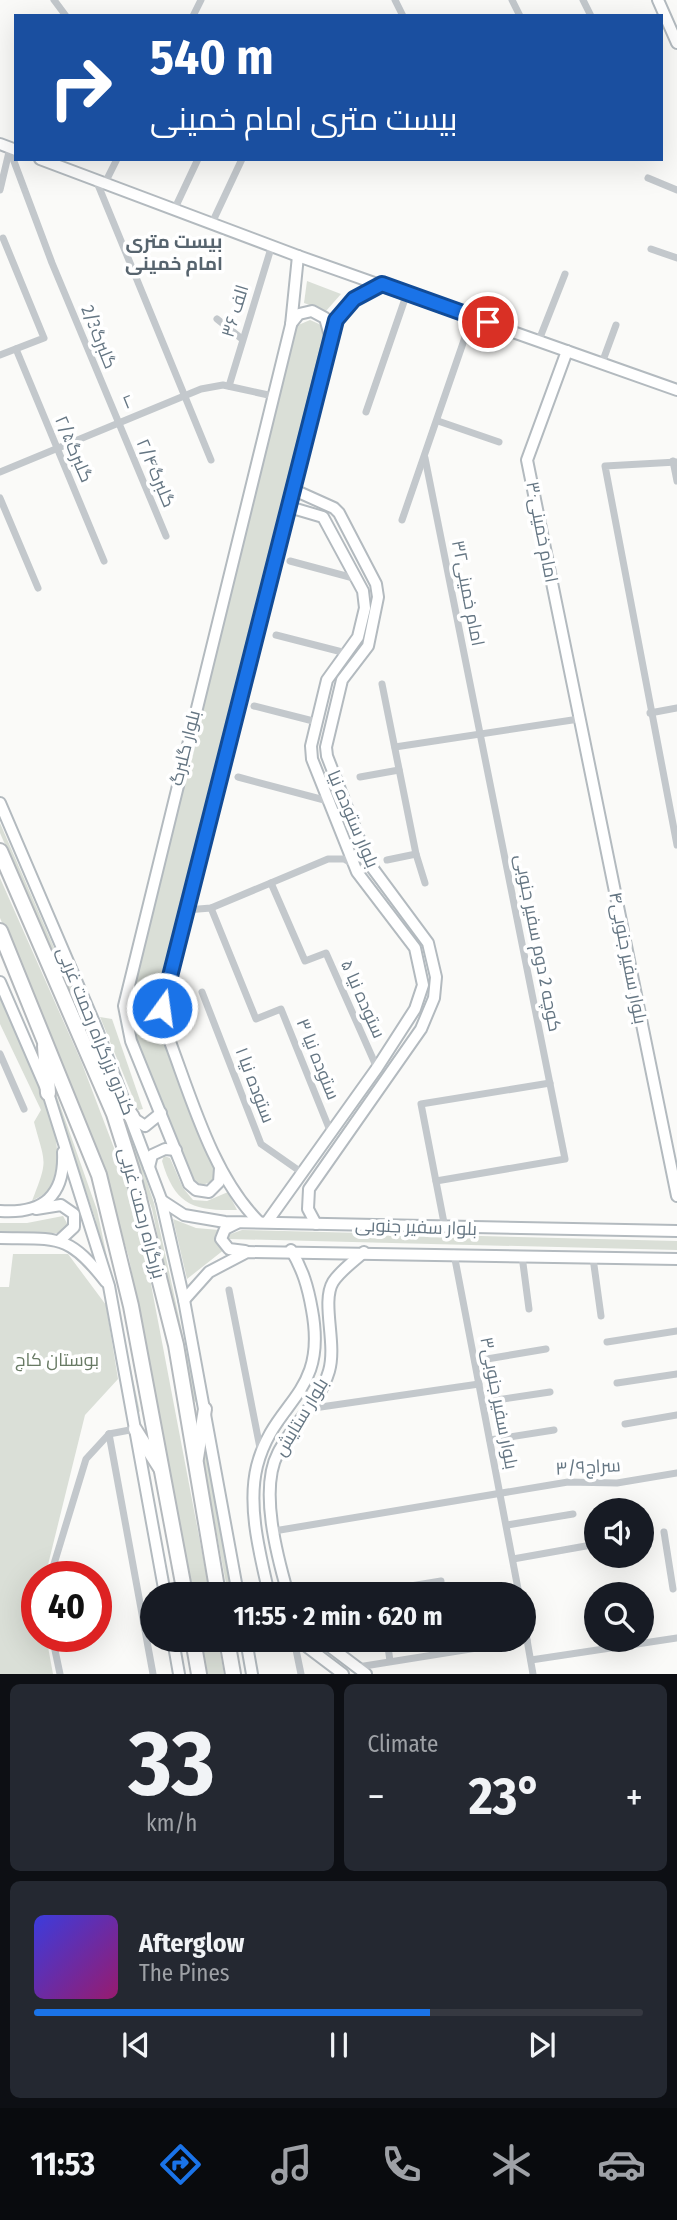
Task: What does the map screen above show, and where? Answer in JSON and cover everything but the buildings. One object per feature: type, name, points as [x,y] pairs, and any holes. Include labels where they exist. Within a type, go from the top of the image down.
[{"type":"highway","name":"بزرگراه رحمت غربی","points":[[0,852],[114,1114],[132,1171],[176,1345],[216,1582]]},
{"type":"highway","name":"بزرگراه رحمت غربی","points":[[0,931],[99,1175],[116,1234],[183,1582]]},
{"type":"highway","points":[[44,1034],[48,1094]]},
{"type":"highway","points":[[84,1048],[132,1117]]},
{"type":"highway","points":[[195,1652],[199,1674]]},
{"type":"highway","points":[[229,1652],[233,1674]]},
{"type":"main road","points":[[195,1466],[205,1409]]},
{"type":"main road","points":[[135,1429],[164,1475]]},
{"type":"street","points":[[658,0],[677,43]]},
{"type":"street","points":[[0,190],[5,180],[8,147]]},
{"type":"street","name":"2/3گلبرگ","points":[[8,147],[118,423]]},
{"type":"street","points":[[45,161],[298,256],[677,390]]},
{"type":"street","points":[[100,181],[115,161]]},
{"type":"street","points":[[175,208],[197,161]]},
{"type":"street","points":[[212,223],[241,161]]},
{"type":"street","points":[[648,178],[677,190]]},
{"type":"street","points":[[100,181],[139,288],[211,460]]},
{"type":"street","points":[[0,355],[44,338],[3,238]]},
{"type":"street","name":"۳۶ الف","points":[[229,386],[272,245]]},
{"type":"street","points":[[651,249],[677,258]]},
{"type":"street","name":"بلوار گلبرگ","points":[[220,1168],[219,1182],[209,1192],[196,1190],[189,1184],[127,1028],[127,986],[291,325],[298,256]]},
{"type":"street","points":[[539,340],[565,274]]},
{"type":"street","points":[[263,1222],[233,1191],[220,1168],[162,1017],[186,909],[330,336],[342,310],[367,290],[382,284]]},
{"type":"street","points":[[366,412],[407,293]]},
{"type":"street","points":[[291,325],[299,314],[312,311],[324,318],[330,336]]},
{"type":"street","points":[[402,520],[439,421],[472,317]]},
{"type":"street","points":[[217,318],[242,340]]},
{"type":"street","points":[[602,363],[616,325]]},
{"type":"street","name":"گلبرگ۲/۵","points":[[16,349],[104,561]]},
{"type":"street","name":"امام خمینی۳۰","points":[[567,351],[527,460],[579,719]]},
{"type":"street","name":"۲","points":[[0,472],[201,389],[229,386],[273,396]]},
{"type":"street","points":[[439,421],[499,442]]},
{"type":"street","name":"گلبرگ۲/۴","points":[[118,423],[166,536]]},
{"type":"street","name":"امام خمینی۳۲","points":[[425,458],[479,734]]},
{"type":"street","points":[[677,481],[675,462],[605,467],[677,845]]},
{"type":"street","name":"بلوار ستوده نیا","points":[[293,490],[339,513],[376,584],[378,597],[368,646],[342,680],[330,728],[327,756],[368,862],[428,943],[436,977],[434,998],[421,1029],[309,1189]]},
{"type":"street","points":[[0,498],[38,589]]},
{"type":"street","points":[[316,515],[311,505],[321,502]]},
{"type":"street","points":[[289,507],[316,515]]},
{"type":"street","name":"بلوار ستوده نیا","points":[[263,1222],[377,1068],[415,1009],[423,985],[415,948],[355,865],[312,759],[311,746],[327,680],[358,637],[365,608],[358,579],[329,524],[316,515]]},
{"type":"street","points":[[290,561],[358,579]]},
{"type":"street","points":[[276,635],[346,653]]},
{"type":"street","points":[[382,684],[416,854],[425,883]]},
{"type":"street","points":[[254,706],[317,722]]},
{"type":"street","points":[[650,713],[677,708]]},
{"type":"street","points":[[395,747],[579,719]]},
{"type":"street","name":"بلوار سفیر جنوبی۴","points":[[579,719],[677,1196]]},
{"type":"street","name":"کوچه 2 دوم سفیر جنوبی","points":[[436,1181],[565,1158],[479,734]]},
{"type":"street","points":[[360,777],[399,770]]},
{"type":"street","points":[[238,777],[328,801]]},
{"type":"street","name":"کندرو بزرگراه رحمت غربی","points":[[0,803],[132,1117],[161,1199],[184,1300],[236,1582]]},
{"type":"street","points":[[387,860],[416,854]]},
{"type":"street","points":[[186,909],[211,908],[328,859],[344,859],[355,865]]},
{"type":"street","name":"ستوده نیا ۵","points":[[271,883],[305,961],[326,953],[377,1068]]},
{"type":"street","name":"ستوده نیا ۳","points":[[211,908],[256,1019],[281,1009],[331,1133]]},
{"type":"street","points":[[0,982],[48,1094],[109,1286],[162,1582]]},
{"type":"street","name":"ستوده نیا ۱","points":[[202,992],[261,1144],[298,1177]]},
{"type":"street","points":[[0,1054],[24,1108]]},
{"type":"street","points":[[445,1228],[421,1104],[550,1083]]},
{"type":"street","points":[[132,1117],[145,1126],[161,1113]]},
{"type":"street","points":[[31,1210],[59,1188],[63,1165],[61,1135]]},
{"type":"street","points":[[149,1167],[152,1155],[160,1150],[176,1150]]},
{"type":"street","points":[[298,1177],[298,1191],[309,1189],[308,1209],[316,1224]]},
{"type":"street","name":"بلوار سفیر جنوبی","points":[[161,1199],[173,1210],[196,1219],[240,1222],[677,1231]]},
{"type":"street","points":[[0,1212],[61,1206],[74,1214],[74,1227],[60,1240]]},
{"type":"street","points":[[240,1222],[225,1229],[221,1239],[229,1249],[247,1252]]},
{"type":"street","points":[[0,1238],[60,1240],[77,1248],[109,1286]]},
{"type":"street","name":"بلوار سفیر جنوبی","points":[[184,1300],[209,1272],[247,1252],[290,1250],[677,1259]]},
{"type":"street","name":"بلوار ستایش","points":[[268,1582],[255,1508],[254,1484],[261,1453],[313,1366],[317,1333],[305,1272],[290,1250]]},
{"type":"street","name":"بلوار ستایش","points":[[285,1582],[274,1531],[269,1487],[271,1469],[278,1453],[328,1374],[332,1356],[328,1293],[334,1280],[364,1252]]},
{"type":"street","name":"بلوار سفیر جنوبی۳","points":[[454,1254],[517,1582]]},
{"type":"street","points":[[522,1256],[529,1309]]},
{"type":"street","points":[[593,1258],[601,1316]]},
{"type":"street","points":[[229,1290],[261,1453]]},
{"type":"street","points":[[312,1309],[317,1305],[329,1307]]},
{"type":"street","points":[[607,1342],[677,1331]]},
{"type":"street","points":[[475,1361],[546,1349]]},
{"type":"street","points":[[617,1383],[677,1374]]},
{"type":"street","points":[[307,1409],[479,1384]]},
{"type":"street","points":[[483,1402],[550,1392]]},
{"type":"street","points":[[625,1424],[677,1415]]},
{"type":"street","points":[[56,1561],[86,1459],[109,1434],[135,1429]]},
{"type":"street","points":[[490,1440],[554,1430]]},
{"type":"street","points":[[109,1434],[153,1674]]},
{"type":"street","name":"سراج۳/۹","points":[[274,1531],[568,1482],[617,1483],[677,1473]]},
{"type":"street","points":[[507,1525],[573,1514]]},
{"type":"street","points":[[664,1532],[673,1569],[673,1589]]},
{"type":"street","points":[[513,1559],[584,1546]]},
{"type":"street","points":[[430,1582],[441,1580]]},
{"type":"street","points":[[531,1660],[677,1638]]},
{"type":"street","points":[[55,1652],[60,1674]]},
{"type":"street","points":[[175,1652],[179,1674]]},
{"type":"street","points":[[248,1652],[252,1674]]},
{"type":"street","points":[[298,1652],[301,1674]]},
{"type":"street","points":[[312,1652],[342,1674]]},
{"type":"street","points":[[336,1652],[361,1671],[390,1661],[450,1652]]},
{"type":"street","points":[[389,1652],[390,1661]]},
{"type":"street","points":[[529,1652],[533,1674]]},
{"type":"green space","points":[[307,281],[341,294],[326,311],[304,303]]},
{"type":"green space","points":[[310,320],[319,324],[324,331],[279,525],[159,995],[158,1014],[216,1168],[213,1181],[200,1186],[194,1183],[186,1166],[135,1040],[129,1007],[296,326]]},
{"type":"green space","points":[[0,823],[108,1072],[98,1057],[0,833]]},
{"type":"green space","points":[[0,878],[81,1061],[122,1169],[146,1258],[208,1582],[190,1582],[129,1258],[104,1174],[49,1031],[0,918]]},
{"type":"green space","points":[[0,989],[43,1090],[57,1147],[57,1171],[50,1189],[32,1201],[43,1168],[43,1154],[34,1122],[41,1110],[0,1024]]},
{"type":"green space","points":[[100,1017],[112,1019],[143,1109],[138,1110]]},
{"type":"green space","points":[[54,1088],[97,1210],[140,1412],[135,1409],[95,1218],[52,1093]]},
{"type":"green space","points":[[112,1097],[127,1122],[154,1203],[198,1404],[191,1398],[152,1209]]},
{"type":"green space","points":[[164,1156],[170,1158],[183,1188],[193,1200],[207,1201],[228,1192],[237,1210],[209,1209],[188,1202],[180,1196],[167,1176],[162,1161]]},
{"type":"green space","points":[[63,1216],[69,1227],[64,1233],[0,1233],[0,1223],[27,1223]]},
{"type":"green space","points":[[173,1219],[196,1228],[219,1230],[225,1249],[187,1279]]},
{"type":"green space","points":[[242,1230],[677,1241],[677,1250],[229,1239],[228,1235]]},
{"type":"green space","name":"بوستان کاج","points":[[13,1254],[68,1254],[106,1305],[118,1379],[85,1415],[49,1561],[21,1561],[21,1652],[49,1652],[53,1674],[0,1674],[0,1287],[9,1287]]},
{"type":"green space","points":[[204,1440],[231,1582],[226,1582],[201,1451]]},
{"type":"green space","points":[[202,1652],[220,1652],[224,1674],[207,1674]]},
{"type":"district","name":"بیست متری امام خمینی","points":[[174,252]]},
{"type":"route","points":[[162,1008],[336,320],[354,299],[382,284],[488,322]]}]
